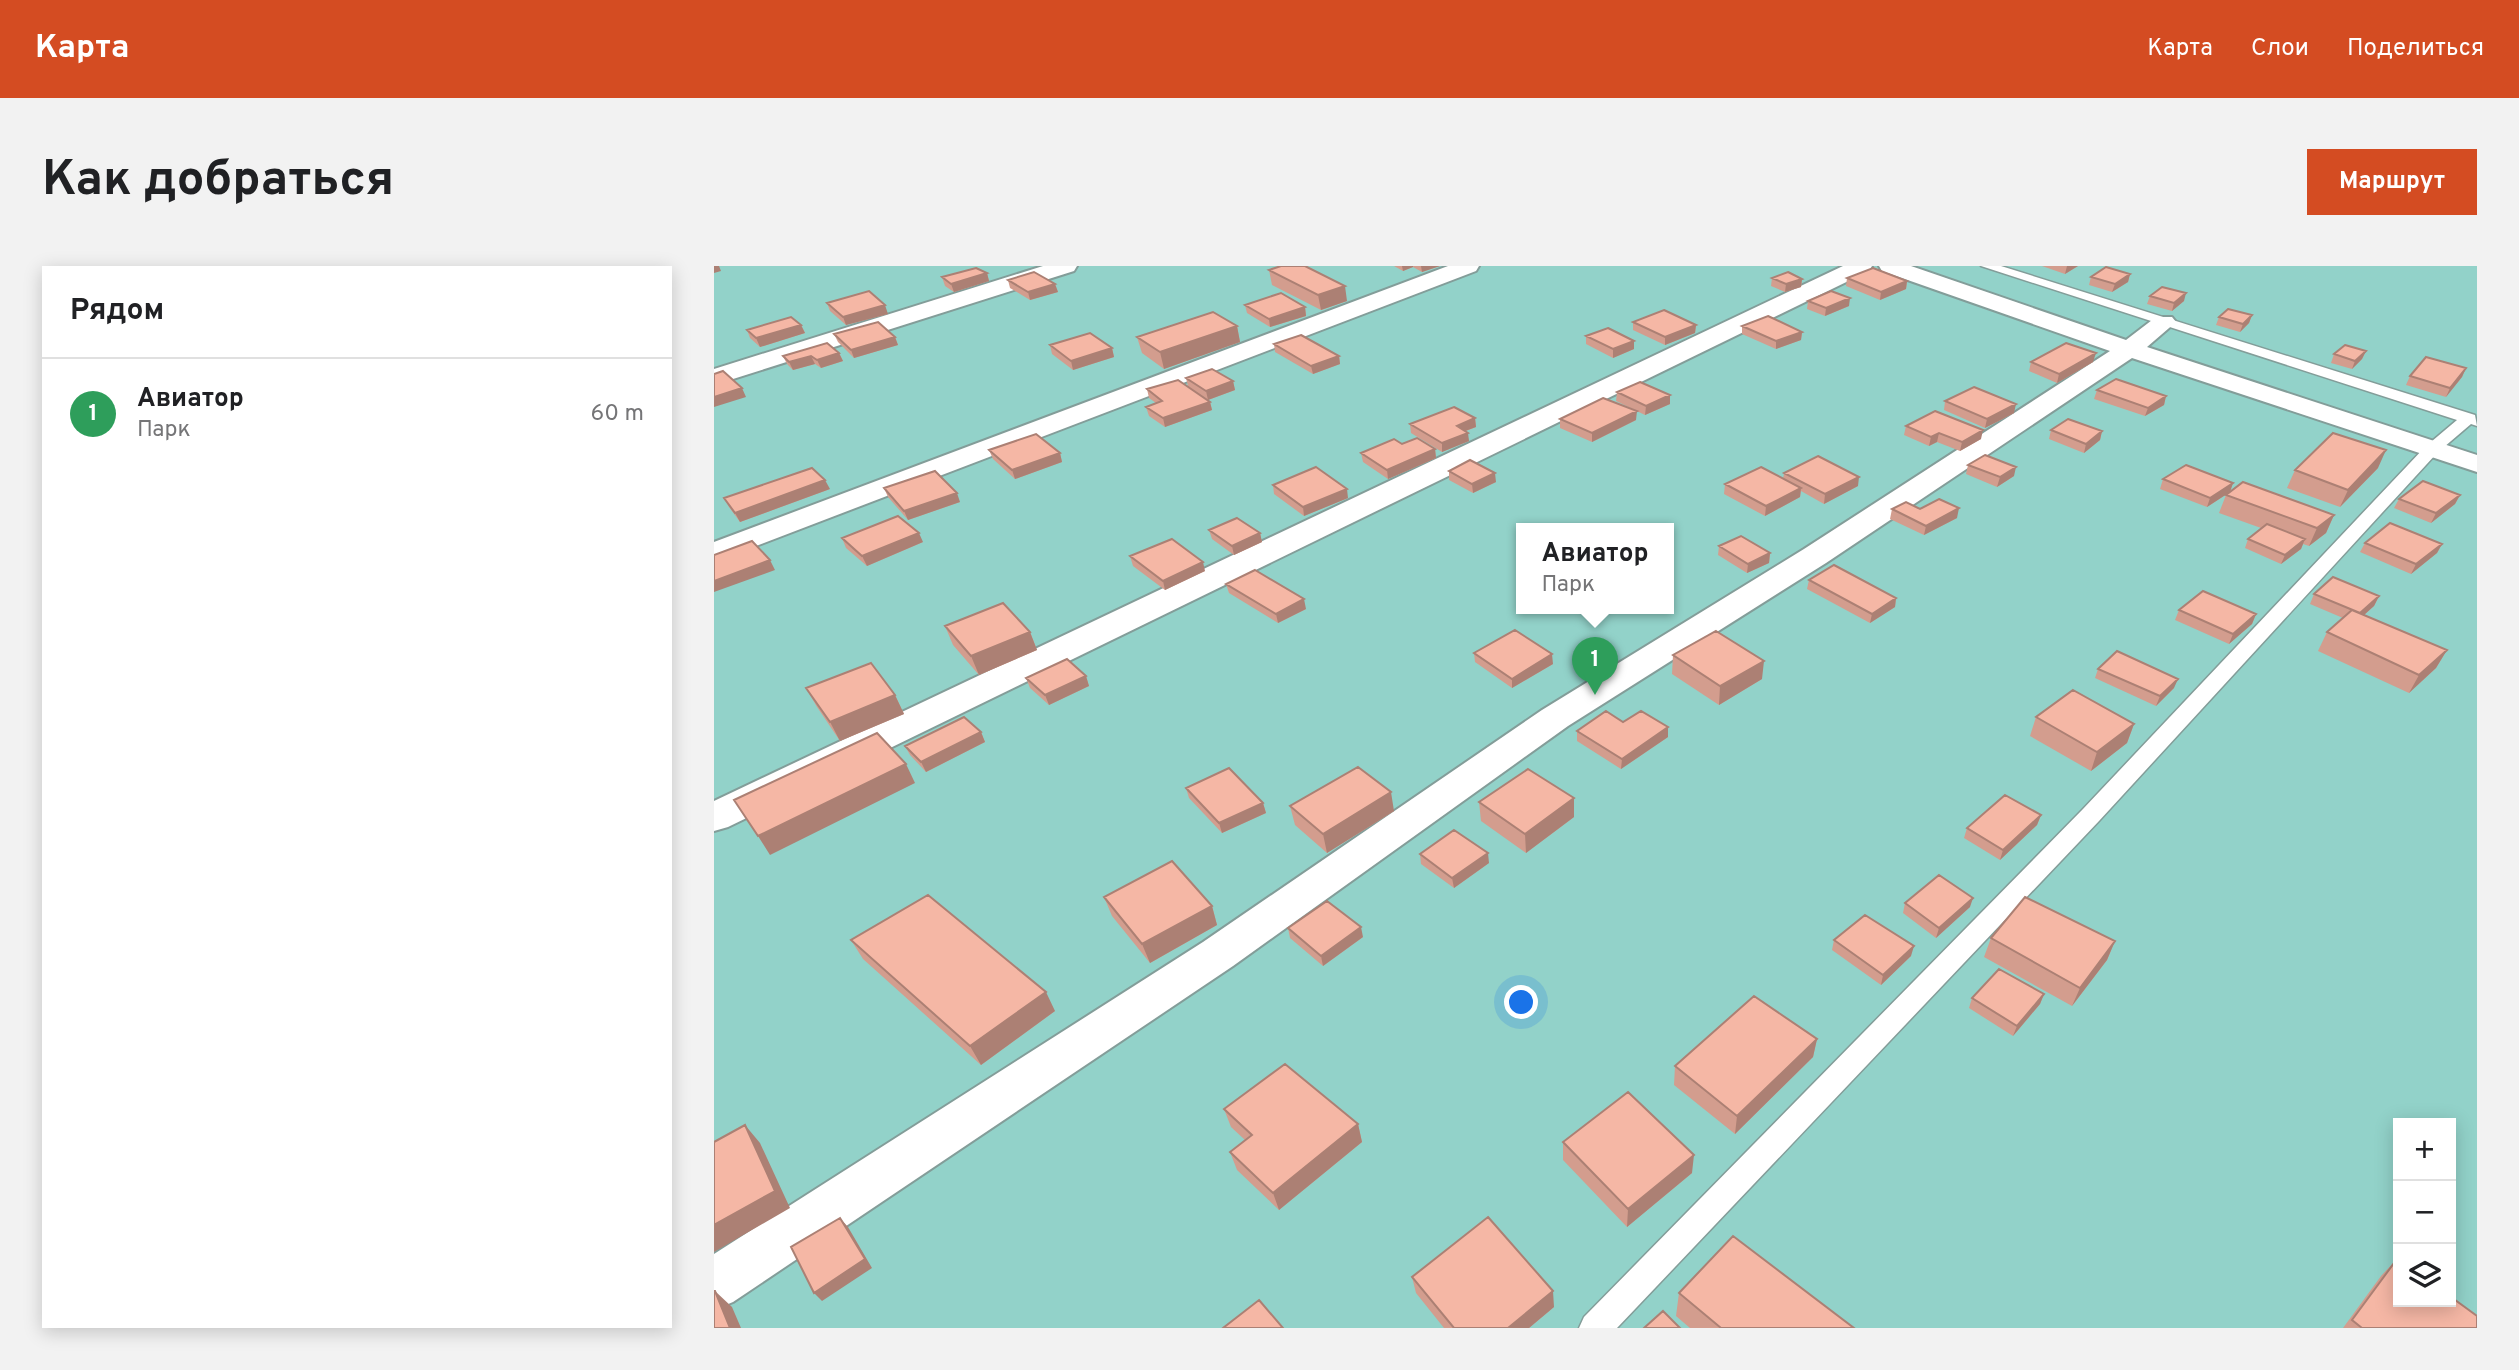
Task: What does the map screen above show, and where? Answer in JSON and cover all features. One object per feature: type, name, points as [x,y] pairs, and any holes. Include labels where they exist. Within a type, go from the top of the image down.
[{"type":"street","points":[[714,377],[1066,266]]},
{"type":"street","points":[[714,553],[1468,266]]},
{"type":"street","points":[[714,817],[1861,266]]},
{"type":"street","points":[[1890,266],[2129,349],[2477,464]]},
{"type":"street","points":[[714,1283],[1218,954],[1555,718],[1815,556],[2129,349],[2164,322]]},
{"type":"lane","points":[[1988,266],[2473,419]]},
{"type":"lane","points":[[1595,1328],[2091,815],[2431,450],[2473,419]]},
{"type":"shaded area","points":[[714,266],[2477,266],[2477,1328],[714,1328]]},
{"type":"building","points":[[1281,266],[1305,266],[1345,286],[1318,295],[1269,270]]},
{"type":"building","points":[[2106,267],[2130,274],[2115,284],[2091,277]]},
{"type":"building","points":[[976,268],[987,273],[951,284],[942,277]]},
{"type":"building","points":[[1873,268],[1907,281],[1881,292],[1847,278]]},
{"type":"building","points":[[1034,272],[1055,284],[1028,292],[1008,280]]},
{"type":"building","points":[[1788,272],[1802,279],[1786,284],[1772,278]]},
{"type":"building","points":[[2162,287],[2186,293],[2174,303],[2150,296]]},
{"type":"building","points":[[869,291],[885,305],[843,317],[827,303]]},
{"type":"building","points":[[1831,291],[1850,298],[1826,308],[1808,301]]},
{"type":"building","points":[[1281,293],[1305,307],[1269,319],[1245,305]]},
{"type":"building","points":[[2228,309],[2252,315],[2243,324],[2219,317]]},
{"type":"building","points":[[1664,310],[1696,325],[1665,337],[1633,322]]},
{"type":"building","points":[[1213,312],[1237,326],[1160,352],[1137,337]]},
{"type":"building","points":[[1768,316],[1802,332],[1776,341],[1742,326]]},
{"type":"building","points":[[791,317],[801,325],[756,338],[747,330]]},
{"type":"building","points":[[878,322],[895,337],[851,350],[834,334]]},
{"type":"building","points":[[1608,328],[1634,341],[1613,349],[1586,336]]},
{"type":"building","points":[[1090,333],[1112,348],[1071,361],[1050,345]]},
{"type":"building","points":[[1301,335],[1339,356],[1311,366],[1274,344]]},
{"type":"building","points":[[827,343],[839,353],[817,360],[811,356],[789,362],[783,356]]},
{"type":"building","points":[[2066,343],[2096,353],[2059,374],[2031,362]]},
{"type":"building","points":[[2345,345],[2366,351],[2355,361],[2334,354]]},
{"type":"building","points":[[2426,357],[2466,368],[2450,388],[2410,376]]},
{"type":"building","points":[[1212,369],[1233,381],[1206,391],[1186,378]]},
{"type":"building","points":[[723,371],[742,388],[714,397],[714,374]]},
{"type":"building","points":[[2116,379],[2166,396],[2148,408],[2097,390]]},
{"type":"building","points":[[1178,380],[1210,402],[1163,418],[1146,407],[1162,401],[1147,389]]},
{"type":"building","points":[[1640,382],[1670,395],[1646,406],[1617,392]]},
{"type":"building","points":[[1974,387],[2016,404],[1987,419],[1945,401]]},
{"type":"building","points":[[1603,398],[1637,411],[1592,433],[1560,419]]},
{"type":"building","points":[[1454,407],[1475,418],[1457,426],[1468,433],[1442,443],[1410,424]]},
{"type":"building","points":[[1935,411],[1983,430],[1962,442],[1939,433],[1931,437],[1906,426]]},
{"type":"building","points":[[2068,419],[2102,431],[2086,444],[2051,430]]},
{"type":"building","points":[[2333,433],[2386,450],[2348,490],[2295,470]]},
{"type":"building","points":[[1036,434],[1060,453],[1012,470],[989,450]]},
{"type":"building","points":[[1417,438],[1435,449],[1387,470],[1361,453],[1394,439],[1402,444]]},
{"type":"building","points":[[1985,455],[2016,467],[2000,477],[1968,465]]},
{"type":"building","points":[[1818,456],[1859,477],[1825,494],[1784,473]]},
{"type":"building","points":[[1470,460],[1495,473],[1472,484],[1449,471]]},
{"type":"building","points":[[2186,465],[2233,483],[2210,498],[2163,479]]},
{"type":"building","points":[[1316,467],[1347,489],[1303,507],[1273,485]]},
{"type":"building","points":[[1761,467],[1801,488],[1766,506],[1725,484]]},
{"type":"building","points":[[812,468],[825,480],[735,513],[724,498]]},
{"type":"building","points":[[935,471],[957,493],[904,511],[884,488]]},
{"type":"building","points":[[2423,481],[2460,495],[2436,513],[2399,499]]},
{"type":"building","points":[[2243,482],[2334,515],[2317,528],[2226,495]]},
{"type":"building","points":[[1939,499],[1959,508],[1926,526],[1892,509],[1906,502],[1920,509]]},
{"type":"building","points":[[898,516],[919,533],[862,556],[842,538]]},
{"type":"building","points":[[1237,518],[1260,533],[1232,546],[1209,530]]},
{"type":"building","points":[[2390,523],[2442,544],[2416,564],[2365,543]]},
{"type":"building","points":[[2267,524],[2305,539],[2285,555],[2248,539]]},
{"type":"building","points":[[1741,536],[1770,553],[1748,564],[1719,546]]},
{"type":"building","points":[[1172,539],[1203,562],[1163,581],[1130,556]]},
{"type":"building","points":[[752,541],[770,560],[714,581],[714,555]]},
{"type":"building","points":[[1834,565],[1896,598],[1872,614],[1809,580]]},
{"type":"building","points":[[1255,570],[1304,599],[1276,614],[1226,584]]},
{"type":"building","points":[[2333,577],[2379,596],[2360,613],[2314,594]]},
{"type":"building","points":[[2203,591],[2256,614],[2233,634],[2179,610]]},
{"type":"building","points":[[1003,603],[1030,632],[971,656],[945,626]]},
{"type":"building","points":[[2352,610],[2447,650],[2419,675],[2327,632]]},
{"type":"building","points":[[1515,630],[1552,654],[1512,679],[1474,653]]},
{"type":"building","points":[[1716,631],[1764,661],[1720,686],[1673,655]]},
{"type":"building","points":[[2117,651],[2178,679],[2160,696],[2098,669]]},
{"type":"building","points":[[1067,659],[1086,676],[1045,695],[1026,678]]},
{"type":"building","points":[[871,663],[895,695],[830,722],[806,688]]},
{"type":"building","points":[[2073,690],[2134,724],[2097,752],[2036,717]]},
{"type":"building","points":[[1606,711],[1623,722],[1641,711],[1668,727],[1622,759],[1577,731]]},
{"type":"building","points":[[964,717],[981,732],[921,762],[905,746]]},
{"type":"building","points":[[877,733],[906,764],[758,836],[734,800]]},
{"type":"building","points":[[1358,767],[1391,792],[1323,834],[1290,806]]},
{"type":"building","points":[[1229,768],[1263,803],[1219,823],[1186,788]]},
{"type":"building","points":[[1528,769],[1574,798],[1525,834],[1479,802]]},
{"type":"building","points":[[2005,795],[2041,815],[2003,850],[1967,828]]},
{"type":"building","points":[[1454,830],[1488,853],[1452,878],[1420,854]]},
{"type":"building","points":[[1172,861],[1212,906],[1142,944],[1104,897]]},
{"type":"building","points":[[1939,875],[1973,898],[1939,928],[1905,903]]},
{"type":"building","points":[[928,895],[1046,992],[970,1046],[851,940]]},
{"type":"building","points":[[2025,897],[2115,941],[2080,988],[1991,938]]},
{"type":"building","points":[[1327,901],[1361,927],[1321,956],[1288,928]]},
{"type":"building","points":[[1865,915],[1914,946],[1883,975],[1834,940]]},
{"type":"building","points":[[1999,969],[2044,994],[2017,1026],[1972,998]]},
{"type":"building","points":[[1754,996],[1817,1039],[1737,1116],[1675,1066]]},
{"type":"building","points":[[1285,1064],[1358,1124],[1273,1193],[1230,1152],[1252,1135],[1224,1109]]},
{"type":"building","points":[[1628,1092],[1694,1155],[1628,1209],[1563,1142]]},
{"type":"building","points":[[745,1125],[775,1191],[714,1225],[714,1142]]},
{"type":"building","points":[[1488,1217],[1553,1291],[1508,1328],[1454,1328],[1412,1277]]},
{"type":"building","points":[[840,1218],[865,1259],[814,1293],[791,1247]]},
{"type":"building","points":[[1733,1236],[1854,1328],[1721,1328],[1679,1293]]},
{"type":"building","points":[[2393,1264],[2393,1307],[2456,1307],[2456,1301],[2477,1316],[2477,1328],[2362,1328],[2352,1320]]},
{"type":"building","points":[[715,1291],[730,1328],[714,1328]]},
{"type":"building","points":[[1259,1300],[1283,1328],[1223,1328]]},
{"type":"building","points":[[1663,1311],[1680,1328],[1644,1328]]},
{"type":"place","name":"Авиатор","points":[[1595,695]]}]
